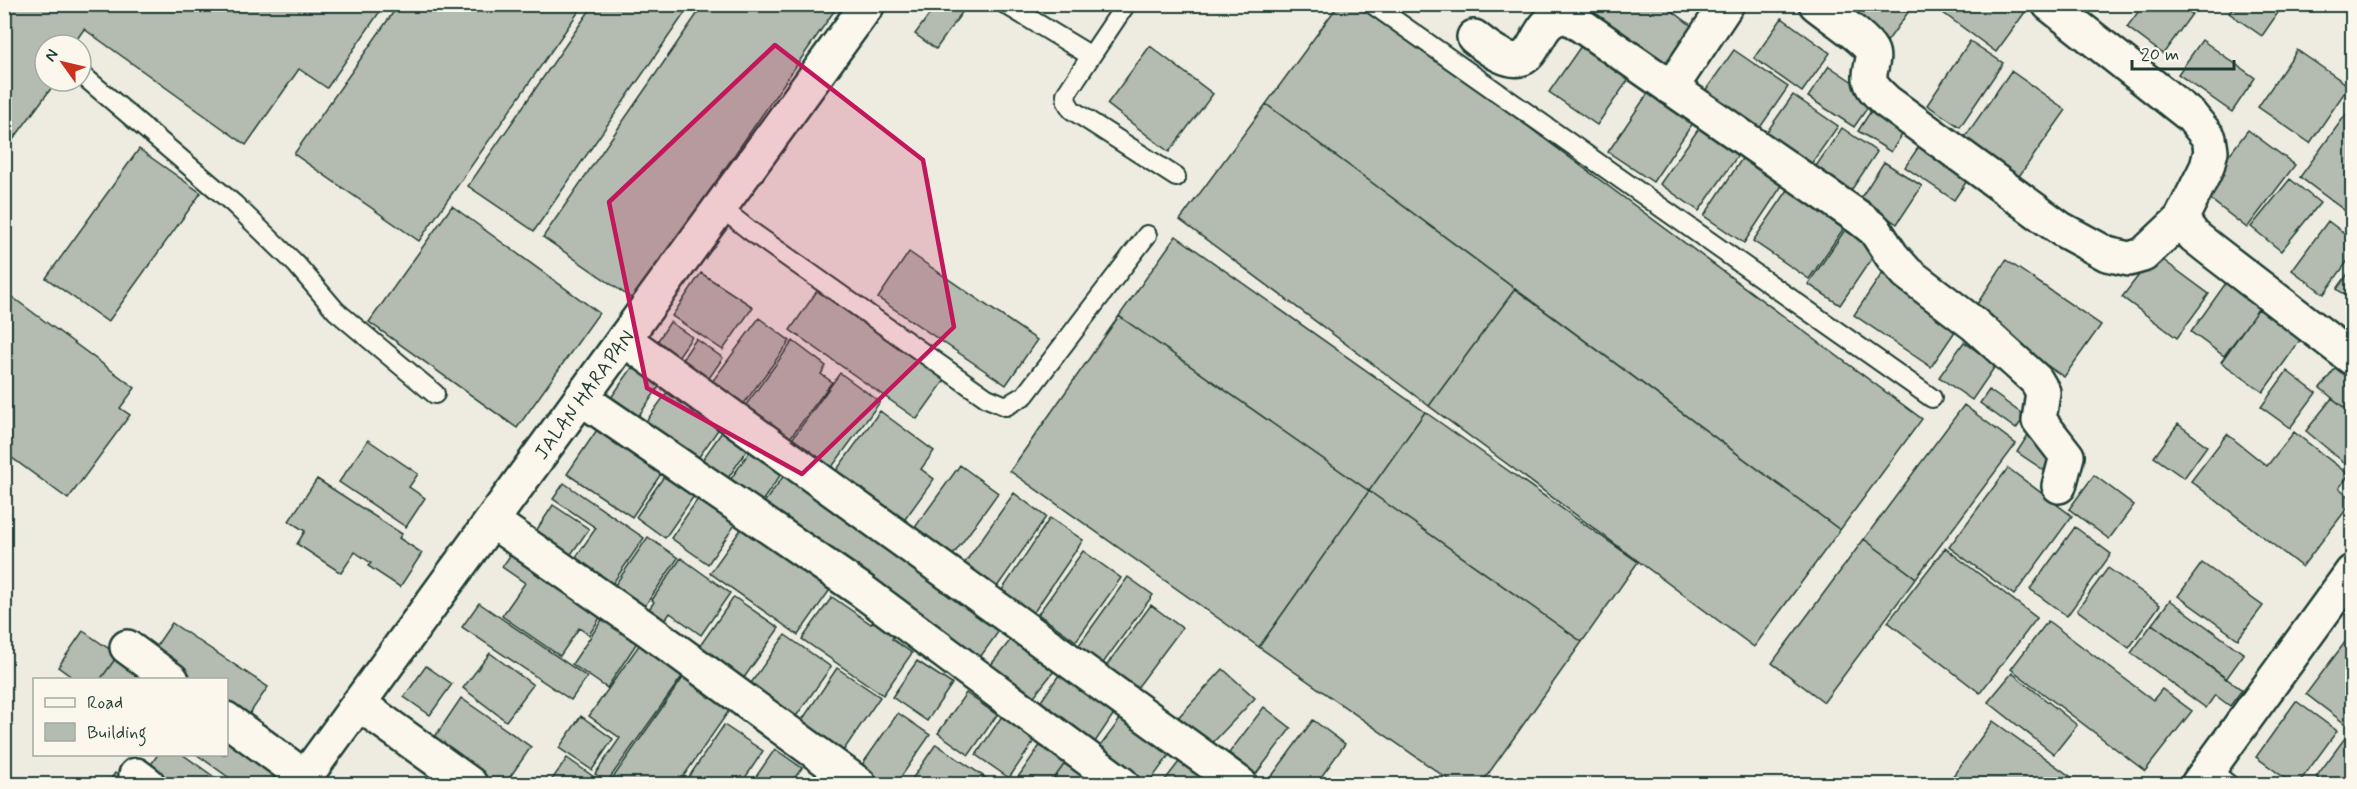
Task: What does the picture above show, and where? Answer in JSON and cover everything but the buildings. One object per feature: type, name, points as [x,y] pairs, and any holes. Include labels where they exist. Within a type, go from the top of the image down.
[{"type":"street","name":"JALAN HARAPAN","points":[[303,781],[868,4]]},
{"type":"street","points":[[1671,88],[1727,4]]},
{"type":"street","points":[[1816,4],[1871,50],[1873,58],[1870,79],[1875,90],[1886,101],[2076,239],[2107,254],[2129,259],[2143,255],[2181,219],[2207,167],[2211,151],[2209,138],[2191,116],[2049,4]]},
{"type":"street","points":[[1474,38],[1493,53],[1507,60],[1518,61],[1529,55],[1549,21],[1560,16],[1569,17],[1875,230],[1892,256],[1907,273],[1974,324],[2036,380],[2043,392],[2039,420],[2067,456],[2059,486]]},
{"type":"street","points":[[2181,219],[2194,236],[2352,358]]},
{"type":"street","points":[[624,339],[1240,784]]},
{"type":"street","points":[[581,398],[861,590],[1122,784]]},
{"type":"street","points":[[492,521],[647,629],[859,784]]},
{"type":"street","points":[[2212,779],[2352,572]]},
{"type":"street","points":[[127,647],[169,678]]},
{"type":"street","points":[[359,704],[470,784]]},
{"type":"street","points":[[228,721],[303,781]]},
{"type":"lane","points":[[1005,4],[1091,56]]},
{"type":"lane","points":[[1126,4],[1066,94],[1067,102],[1072,110],[1176,177]]},
{"type":"lane","points":[[1372,4],[1932,398]]},
{"type":"lane","points":[[93,84],[234,204],[296,264],[336,312],[435,394]]},
{"type":"lane","points":[[720,207],[758,237],[978,391],[1006,406],[1025,395],[1147,235]]},
{"type":"highlighted area","points":[[775,45],[923,160],[954,327],[802,474],[647,388],[609,202]]}]
